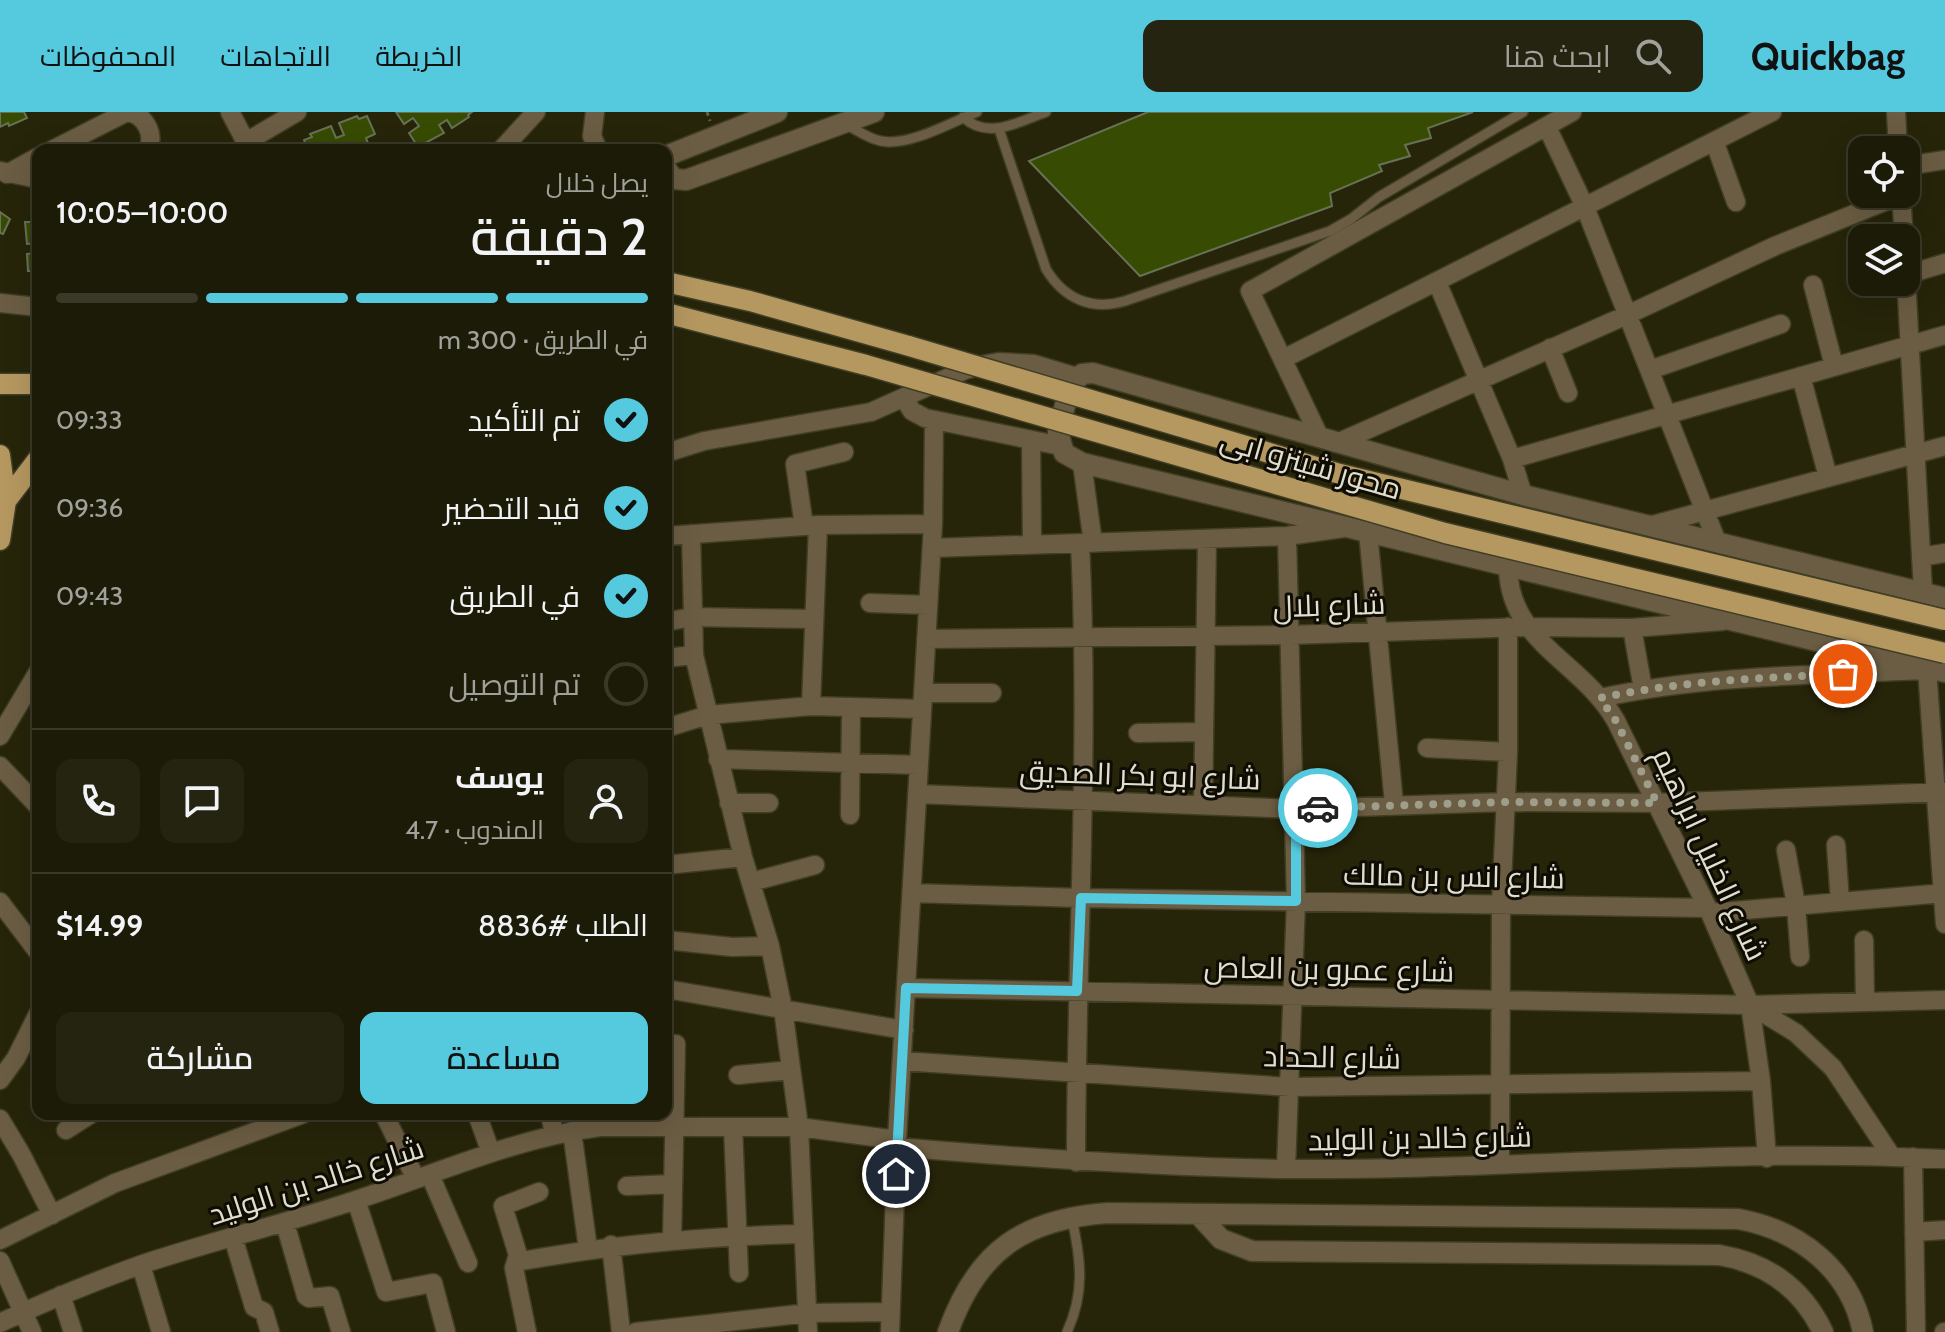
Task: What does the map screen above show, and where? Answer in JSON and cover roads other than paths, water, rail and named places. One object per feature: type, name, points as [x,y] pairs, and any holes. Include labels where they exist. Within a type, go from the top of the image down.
[{"type":"main road","name":"محور شينزو ابى","points":[[672,283],[750,301],[909,346],[1340,474],[1945,620]]},
{"type":"main road","name":"محور شينزو ابى","points":[[672,315],[866,365],[1445,533],[1945,653]]},
{"type":"main road","points":[[0,384],[32,384]]},
{"type":"main road","points":[[0,455],[6,501],[0,540]]},
{"type":"main road","points":[[6,501],[32,467]]},
{"type":"street","points":[[64,144],[127,112],[142,118],[150,135],[149,144]]},
{"type":"street","points":[[230,112],[247,144]]},
{"type":"street","points":[[251,144],[297,112]]},
{"type":"street","points":[[507,144],[536,112]]},
{"type":"street","points":[[595,112],[592,136],[595,144]]},
{"type":"street","points":[[672,154],[777,112]]},
{"type":"street","points":[[672,176],[686,180],[874,112]]},
{"type":"street","points":[[1330,434],[1283,359],[1250,291],[1572,112]]},
{"type":"street","points":[[1283,359],[1772,112]]},
{"type":"street","points":[[1896,112],[1897,136]]},
{"type":"street","points":[[1547,127],[1585,207],[1717,542]]},
{"type":"street","points":[[1715,143],[1736,202]]},
{"type":"street","points":[[3,172],[32,160]]},
{"type":"street","points":[[1920,164],[1945,160]]},
{"type":"street","points":[[3,172],[32,178]]},
{"type":"street","points":[[1330,434],[1550,348],[1775,246],[1869,208]]},
{"type":"street","points":[[1920,271],[1945,263]]},
{"type":"street","points":[[1437,282],[1512,459],[1523,495]]},
{"type":"street","points":[[1813,285],[1834,366]]},
{"type":"street","points":[[1907,296],[1923,592]]},
{"type":"street","points":[[0,303],[32,306]]},
{"type":"street","points":[[1650,370],[1781,324]]},
{"type":"street","points":[[1512,459],[1945,335]]},
{"type":"street","points":[[1550,348],[1568,393]]},
{"type":"street","points":[[672,451],[704,441],[860,415],[965,370],[999,362],[1034,364],[1077,377],[1093,373],[1330,434],[1523,495],[1945,598]]},
{"type":"street","points":[[1801,376],[1828,477]]},
{"type":"street","points":[[1077,377],[1070,386],[1058,432],[1061,446],[1069,458],[1082,463],[1933,670]]},
{"type":"street","points":[[904,398],[912,411],[934,420],[1061,446]]},
{"type":"street","points":[[890,1332],[897,1144],[932,548],[934,420]]},
{"type":"street","points":[[1031,440],[1032,543]]},
{"type":"street","points":[[1649,526],[1945,446]]},
{"type":"street","points":[[811,706],[814,619],[811,525],[795,464],[844,452]]},
{"type":"street","points":[[1076,1162],[1087,543],[1082,463]]},
{"type":"street","points":[[672,536],[811,525],[933,524]]},
{"type":"street","points":[[932,548],[1207,540],[1357,530]]},
{"type":"street","points":[[1357,530],[1379,632],[1394,804]]},
{"type":"street","points":[[691,534],[694,655],[743,857],[770,946],[783,1009],[799,1127],[808,1332]]},
{"type":"street","points":[[1286,1169],[1296,901],[1287,536]]},
{"type":"street","points":[[1203,805],[1207,540]]},
{"type":"street","points":[[1921,557],[1945,553]]},
{"type":"street","name":"شارع الخليل ابراهيم","points":[[1508,567],[1517,627],[1600,698],[1616,721],[1708,910],[1750,1005],[1761,1081],[1767,1158]]},
{"type":"street","points":[[870,603],[928,605]]},
{"type":"street","points":[[672,621],[691,617],[814,619]]},
{"type":"street","name":"شارع بلال","points":[[926,639],[1290,635],[1517,627],[1632,628],[1733,621]]},
{"type":"street","points":[[1500,1164],[1501,905],[1517,627]]},
{"type":"street","points":[[1632,628],[1643,689]]},
{"type":"street","points":[[672,657],[694,655]]},
{"type":"street","points":[[1600,698],[1643,689],[1730,680],[1933,670]]},
{"type":"street","points":[[1933,670],[1945,924]]},
{"type":"street","points":[[0,736],[32,682]]},
{"type":"street","points":[[672,726],[708,715],[811,706],[851,707],[992,693]]},
{"type":"street","points":[[850,815],[851,707]]},
{"type":"street","points":[[1138,733],[1203,732]]},
{"type":"street","points":[[1427,748],[1508,752]]},
{"type":"street","points":[[718,759],[919,765]]},
{"type":"street","points":[[0,766],[32,800]]},
{"type":"street","name":"شارع ابو بكر الصديق","points":[[917,794],[1296,809],[1506,802],[1657,803],[1940,793]]},
{"type":"street","points":[[729,803],[769,803]]},
{"type":"street","points":[[1836,845],[1840,902]]},
{"type":"street","points":[[1786,850],[1796,905],[1800,957]]},
{"type":"street","points":[[672,864],[743,857]]},
{"type":"street","points":[[751,882],[815,865]]},
{"type":"street","name":"شارع انس بن مالك","points":[[912,893],[1708,910],[1944,893]]},
{"type":"street","points":[[0,902],[32,944]]},
{"type":"street","points":[[1864,940],[1865,1002]]},
{"type":"street","points":[[672,941],[732,947],[770,946]]},
{"type":"street","name":"شارع عمرو بن العاص","points":[[906,988],[1750,1005],[1945,1000]]},
{"type":"street","points":[[672,990],[904,1030]]},
{"type":"street","points":[[1750,1005],[1796,1033],[1833,1068],[1892,1157]]},
{"type":"street","points":[[0,1080],[32,1033]]},
{"type":"street","points":[[672,1066],[676,1044]]},
{"type":"street","name":"شارع الحداد","points":[[902,1061],[1290,1087],[1761,1081]]},
{"type":"street","points":[[738,1075],[791,1070]]},
{"type":"street","points":[[672,1085],[675,1126],[672,1239]]},
{"type":"street","points":[[0,1119],[52,1215]]},
{"type":"street","points":[[66,1130],[81,1120]]},
{"type":"street","points":[[0,1240],[115,1183],[287,1120]]},
{"type":"street","points":[[388,1120],[423,1177],[468,1263]]},
{"type":"street","points":[[479,1120],[491,1153]]},
{"type":"street","points":[[554,1120],[563,1133],[588,1249]]},
{"type":"street","name":"شارع خالد بن الوليد","points":[[0,1323],[61,1295],[141,1265],[285,1223],[491,1153],[563,1133],[600,1127],[799,1127],[897,1144],[1076,1162],[1286,1169],[1767,1158],[1945,1159]]},
{"type":"street","points":[[733,1127],[739,1273]]},
{"type":"street","points":[[1913,1157],[1916,1332]]},
{"type":"street","points":[[627,1186],[673,1184]]},
{"type":"street","points":[[527,1332],[514,1268],[518,1255],[503,1206],[539,1192]]},
{"type":"street","points":[[356,1200],[386,1292],[433,1283],[446,1332]]},
{"type":"street","points":[[1198,1214],[1221,1239],[1252,1251],[1719,1255],[1736,1258],[1768,1270],[1789,1285],[1808,1304],[1823,1332]]},
{"type":"street","points":[[948,1332],[959,1301],[972,1280],[1005,1245],[1037,1226],[1071,1216],[1198,1214],[1738,1219],[1794,1237],[1824,1260],[1848,1291],[1863,1332]]},
{"type":"street","points":[[285,1223],[306,1296],[328,1295],[331,1298],[341,1332]]},
{"type":"street","points":[[1914,1232],[1945,1230]]},
{"type":"street","points":[[516,1262],[611,1245],[672,1239],[804,1234]]},
{"type":"street","points":[[233,1237],[254,1307],[264,1312],[270,1332]]},
{"type":"street","points":[[611,1245],[621,1332]]},
{"type":"street","points":[[0,1261],[32,1332]]},
{"type":"street","points":[[141,1265],[161,1332]]},
{"type":"street","points":[[61,1295],[73,1332]]},
{"type":"street","points":[[636,1332],[723,1326],[808,1313],[890,1312]]},
{"type":"lane","points":[[844,123],[871,138],[892,142],[977,112]]},
{"type":"lane","points":[[963,117],[979,128],[999,129],[1046,112]]},
{"type":"lane","points":[[999,129],[1046,269],[1053,281],[1073,298],[1112,305],[1330,231],[1379,197],[1523,112]]},
{"type":"lane","points":[[1067,1332],[1079,1300],[1081,1283],[1079,1248],[1071,1216]]}]
